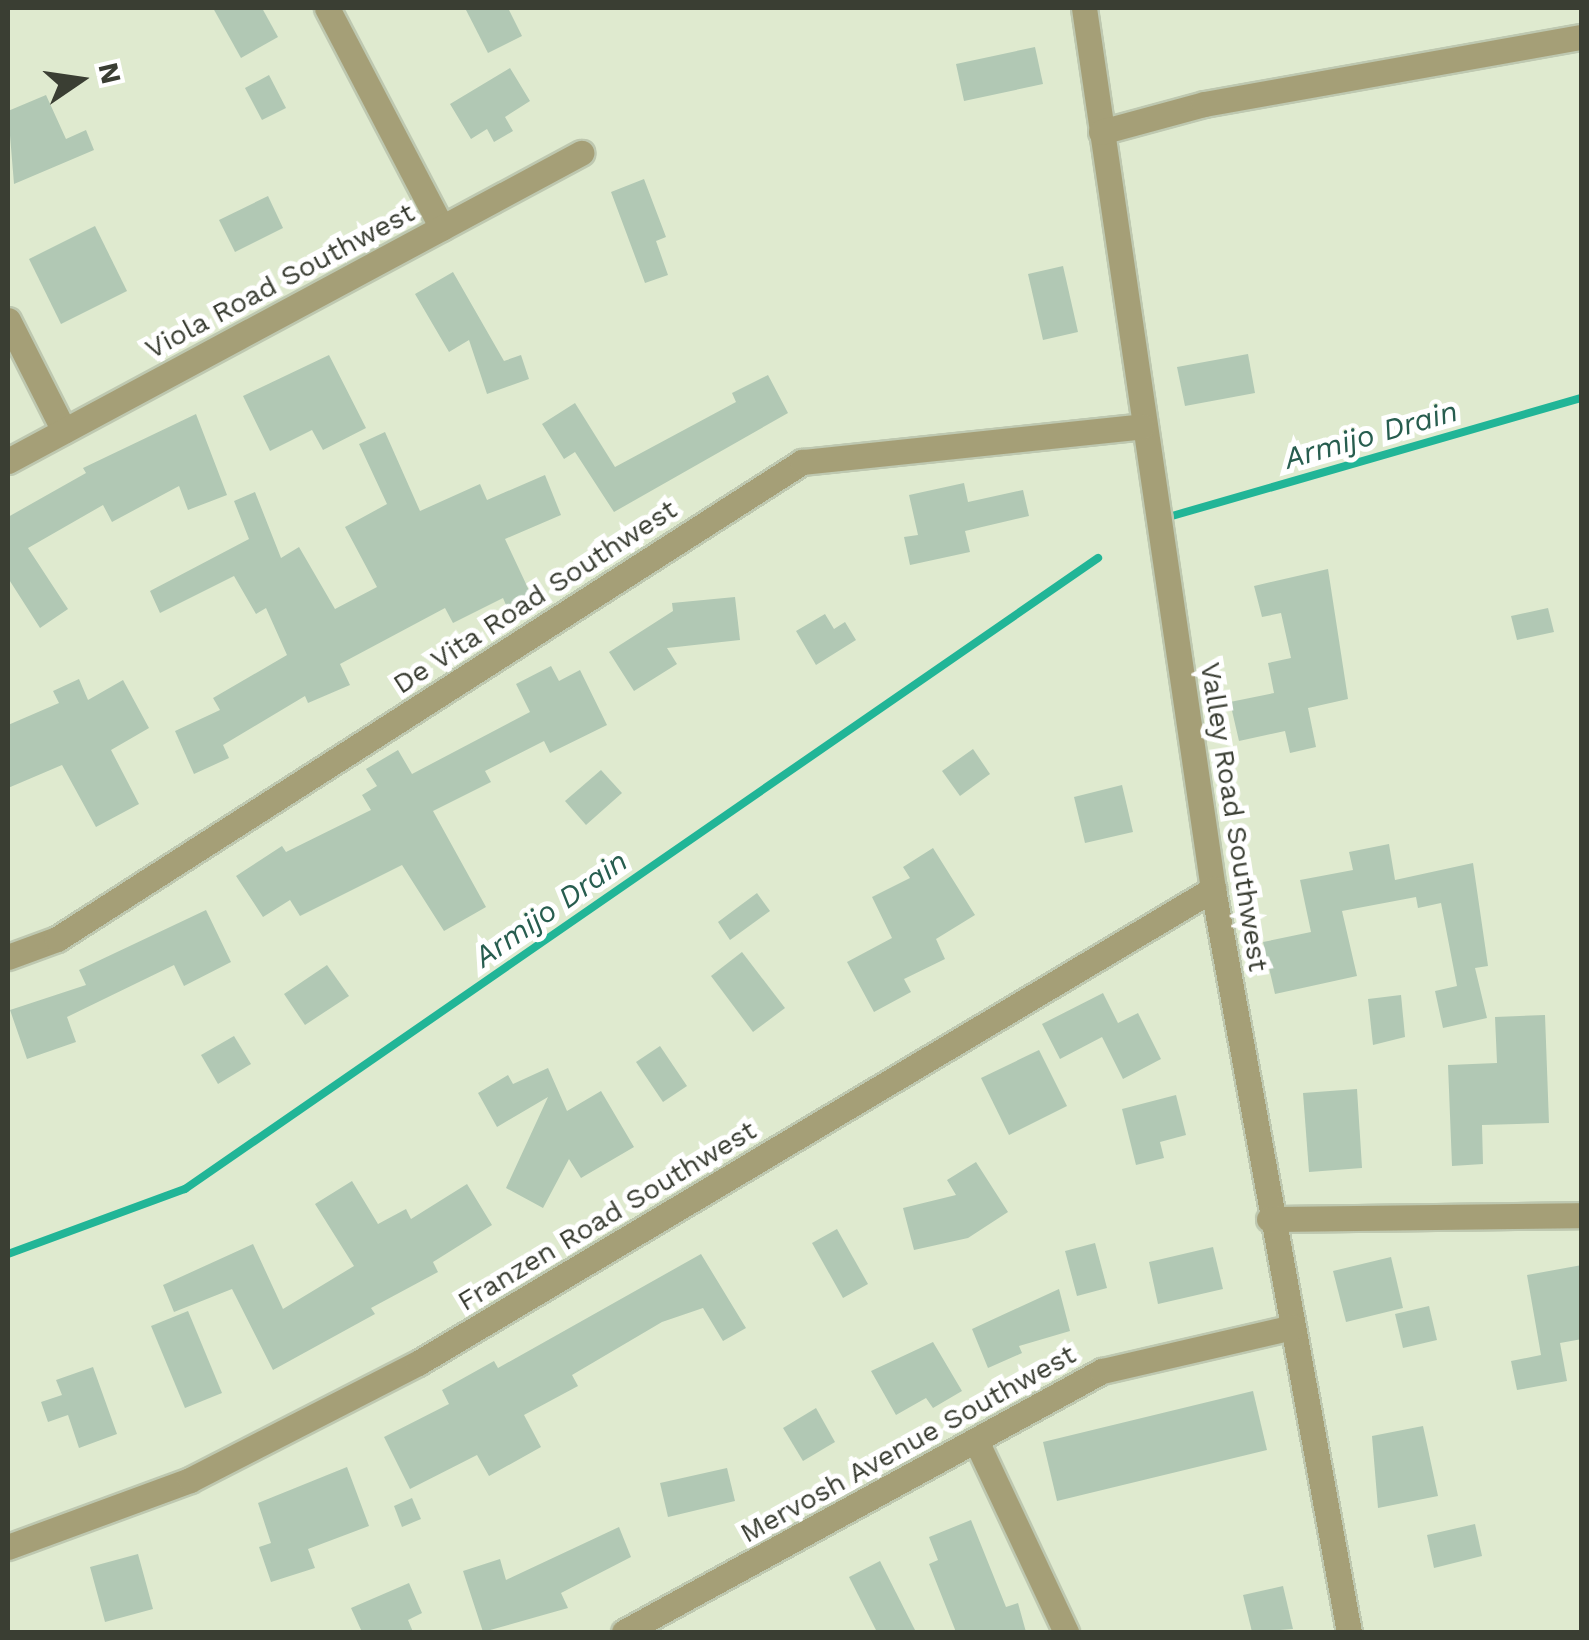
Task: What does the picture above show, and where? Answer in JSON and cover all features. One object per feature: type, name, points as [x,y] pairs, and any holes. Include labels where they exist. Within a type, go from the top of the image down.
[{"type":"street","points":[[327,8],[442,228]]},
{"type":"street","name":"Valley Road Southwest","points":[[1084,8],[1142,426],[1213,889],[1270,1219],[1349,1632]]},
{"type":"street","points":[[1101,132],[1204,104],[1582,37]]},
{"type":"street","name":"Viola Road Southwest","points":[[8,461],[581,153]]},
{"type":"street","points":[[8,320],[64,431]]},
{"type":"street","name":"De Vita Road Southwest","points":[[8,956],[56,939],[802,462],[1142,426]]},
{"type":"street","name":"Franzen Road Southwest","points":[[8,1547],[190,1480],[418,1363],[1213,889]]},
{"type":"street","points":[[1270,1219],[1582,1216]]},
{"type":"street","name":"Mervosh Avenue Southwest","points":[[624,1632],[978,1445],[1102,1371],[1292,1327]]},
{"type":"street","points":[[978,1445],[1066,1632]]},
{"type":"building","points":[[213,8],[262,8],[278,37],[241,58]]},
{"type":"building","points":[[465,8],[508,8],[522,36],[488,53]]},
{"type":"building","points":[[1035,47],[1043,84],[964,101],[956,64]]},
{"type":"building","points":[[510,68],[530,101],[505,117],[513,131],[494,142],[487,129],[471,139],[450,104]]},
{"type":"building","points":[[269,75],[286,108],[262,120],[245,88]]},
{"type":"building","points":[[46,95],[66,139],[86,130],[94,150],[14,184],[8,111]]},
{"type":"building","points":[[644,179],[666,237],[656,241],[668,275],[645,283],[611,192]]},
{"type":"building","points":[[268,196],[283,228],[235,252],[219,220]]},
{"type":"building","points":[[95,226],[127,291],[61,324],[29,259]]},
{"type":"building","points":[[1063,266],[1078,332],[1043,340],[1028,274]]},
{"type":"building","points":[[453,272],[504,361],[521,355],[529,379],[487,394],[469,340],[449,352],[415,294]]},
{"type":"building","points":[[1248,354],[1255,393],[1185,406],[1177,367]]},
{"type":"building","points":[[329,355],[366,428],[323,450],[312,430],[270,451],[243,396]]},
{"type":"building","points":[[768,375],[788,413],[614,512],[575,452],[564,459],[542,424],[575,403],[615,467],[736,402],[732,393]]},
{"type":"building","points":[[196,414],[227,495],[188,510],[179,486],[112,522],[103,505],[28,548],[68,609],[40,628],[8,578],[8,517],[86,473],[83,468]]},
{"type":"building","points":[[385,432],[420,511],[480,484],[487,500],[545,475],[561,515],[505,539],[534,601],[509,612],[503,598],[453,623],[445,608],[340,664],[350,685],[308,703],[305,696],[223,745],[229,758],[194,774],[175,731],[220,710],[213,698],[287,655],[266,608],[256,614],[234,576],[160,613],[150,591],[249,539],[234,501],[255,492],[281,558],[299,547],[335,609],[377,587],[345,527],[387,504],[359,444]]},
{"type":"building","points":[[964,483],[968,502],[1023,490],[1029,516],[965,531],[970,552],[910,565],[904,537],[918,535],[909,495]]},
{"type":"building","points":[[1328,569],[1348,699],[1308,708],[1316,747],[1290,753],[1285,731],[1239,741],[1230,702],[1274,693],[1268,663],[1291,658],[1281,613],[1262,617],[1254,586]]},
{"type":"building","points":[[735,597],[740,640],[667,648],[677,664],[634,691],[609,652],[673,611],[672,603]]},
{"type":"building","points":[[1548,608],[1554,632],[1517,640],[1511,616]]},
{"type":"building","points":[[825,614],[834,629],[845,622],[856,640],[816,665],[796,631]]},
{"type":"building","points":[[551,666],[559,681],[580,670],[607,725],[550,753],[544,741],[485,771],[491,782],[433,811],[486,907],[444,931],[402,865],[300,916],[290,900],[263,917],[236,876],[282,846],[286,852],[371,810],[362,795],[377,786],[366,769],[398,750],[412,774],[530,712],[516,684]]},
{"type":"building","points":[[79,679],[88,700],[123,680],[149,728],[111,750],[139,804],[96,827],[62,765],[8,788],[8,725],[59,703],[53,691]]},
{"type":"building","points":[[973,749],[990,774],[960,796],[942,771]]},
{"type":"building","points":[[601,770],[622,793],[586,825],[565,801]]},
{"type":"building","points":[[1122,785],[1133,832],[1085,843],[1074,797]]},
{"type":"building","points":[[1389,844],[1395,880],[1473,863],[1488,966],[1475,968],[1487,1018],[1443,1028],[1435,991],[1457,986],[1441,903],[1418,908],[1416,897],[1342,911],[1357,976],[1275,994],[1263,942],[1311,932],[1300,880],[1353,870],[1349,852]]},
{"type":"building","points":[[933,848],[975,915],[936,939],[945,959],[904,979],[911,992],[874,1012],[847,962],[892,938],[872,897],[910,878],[903,867]]},
{"type":"building","points":[[757,893],[770,911],[730,940],[718,922]]},
{"type":"building","points":[[206,910],[231,962],[184,986],[174,965],[67,1017],[76,1042],[27,1059],[10,1010],[86,985],[79,970]]},
{"type":"building","points":[[742,952],[785,1008],[753,1032],[711,976]]},
{"type":"building","points":[[327,965],[349,996],[305,1025],[284,994]]},
{"type":"building","points":[[1103,993],[1118,1023],[1138,1013],[1161,1059],[1123,1079],[1102,1037],[1060,1059],[1042,1024]]},
{"type":"building","points":[[1401,995],[1405,1037],[1373,1045],[1368,999]]},
{"type":"building","points":[[1545,1015],[1549,1123],[1482,1125],[1483,1164],[1452,1166],[1448,1065],[1497,1063],[1495,1017]]},
{"type":"building","points":[[234,1036],[251,1064],[218,1084],[201,1055]]},
{"type":"building","points":[[660,1046],[687,1086],[663,1102],[636,1062]]},
{"type":"building","points":[[1039,1050],[1067,1106],[1009,1135],[981,1078]]},
{"type":"building","points":[[548,1068],[567,1111],[601,1091],[634,1147],[581,1178],[569,1159],[543,1208],[506,1188],[548,1097],[497,1127],[478,1093],[508,1075],[513,1084]]},
{"type":"building","points":[[1357,1089],[1362,1168],[1309,1172],[1303,1093]]},
{"type":"building","points":[[1176,1095],[1186,1135],[1160,1142],[1164,1158],[1136,1165],[1122,1109]]},
{"type":"building","points":[[976,1162],[1008,1212],[968,1238],[914,1250],[903,1208],[956,1195],[947,1180]]},
{"type":"building","points":[[352,1181],[378,1224],[406,1209],[411,1219],[467,1184],[492,1225],[433,1262],[438,1272],[371,1308],[375,1314],[273,1370],[232,1289],[174,1312],[163,1285],[253,1244],[283,1309],[354,1266],[315,1204]]},
{"type":"building","points":[[837,1229],[868,1284],[843,1298],[812,1243]]},
{"type":"building","points":[[1095,1243],[1107,1288],[1077,1296],[1065,1251]]},
{"type":"building","points":[[1213,1247],[1223,1289],[1158,1304],[1149,1262]]},
{"type":"building","points":[[701,1254],[746,1328],[723,1341],[703,1308],[662,1322],[572,1375],[578,1386],[524,1415],[541,1447],[489,1476],[477,1455],[410,1489],[384,1437],[449,1404],[442,1390],[494,1361],[498,1368]]},
{"type":"building","points":[[1391,1257],[1403,1308],[1346,1322],[1333,1271]]},
{"type":"building","points":[[1582,1265],[1582,1339],[1560,1343],[1567,1381],[1517,1390],[1511,1361],[1541,1355],[1527,1275]]},
{"type":"building","points":[[1059,1289],[1070,1331],[1019,1346],[1022,1353],[988,1368],[972,1329]]},
{"type":"building","points":[[1429,1306],[1437,1340],[1403,1348],[1395,1314]]},
{"type":"building","points":[[188,1311],[222,1393],[185,1408],[151,1326]]},
{"type":"building","points":[[933,1342],[962,1391],[933,1408],[926,1398],[896,1415],[871,1371]]},
{"type":"building","points":[[93,1367],[117,1434],[79,1448],[68,1415],[48,1422],[41,1402],[62,1395],[56,1380]]},
{"type":"building","points":[[1253,1391],[1267,1450],[1057,1501],[1043,1442]]},
{"type":"building","points":[[816,1408],[835,1442],[803,1461],[783,1428]]},
{"type":"building","points":[[1423,1426],[1438,1496],[1378,1508],[1372,1436]]},
{"type":"building","points":[[347,1467],[369,1526],[308,1549],[315,1568],[271,1582],[259,1547],[271,1543],[258,1503]]},
{"type":"building","points":[[727,1468],[735,1501],[668,1517],[660,1483]]},
{"type":"building","points":[[412,1498],[421,1519],[402,1527],[394,1506]]},
{"type":"building","points":[[971,1520],[1006,1607],[1018,1603],[1026,1632],[956,1632],[929,1564],[938,1560],[929,1537]]},
{"type":"building","points":[[1475,1524],[1482,1556],[1434,1568],[1427,1535]]},
{"type":"building","points":[[619,1527],[631,1557],[561,1593],[568,1608],[483,1632],[463,1571],[500,1559],[506,1580]]},
{"type":"building","points":[[138,1554],[153,1609],[105,1622],[90,1567]]},
{"type":"building","points":[[880,1561],[916,1632],[877,1632],[849,1577]]},
{"type":"building","points":[[409,1583],[422,1613],[408,1620],[413,1632],[362,1632],[351,1608]]},
{"type":"building","points":[[1283,1586],[1293,1629],[1252,1632],[1243,1595]]},
{"type":"waterway","name":"Armijo Drain","points":[[1172,516],[1582,398]]},
{"type":"waterway","name":"Armijo Drain","points":[[8,1254],[185,1189],[1098,558]]}]
